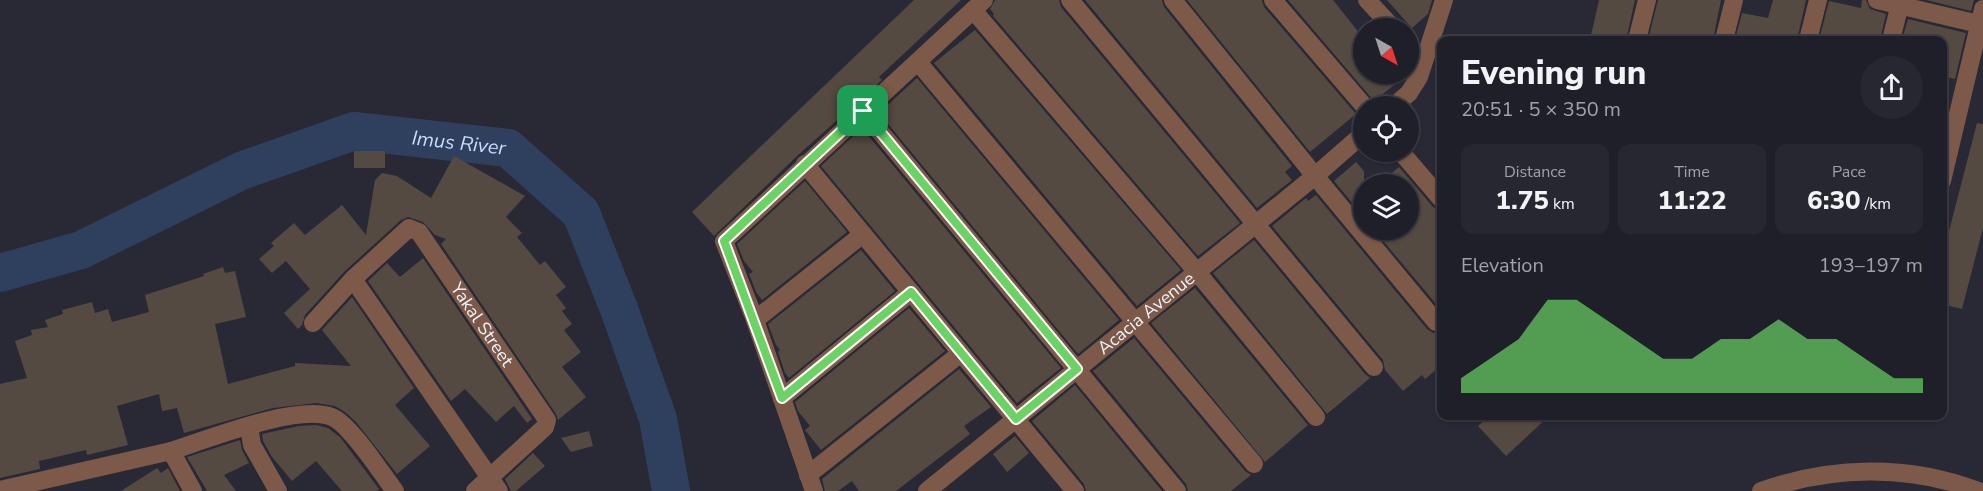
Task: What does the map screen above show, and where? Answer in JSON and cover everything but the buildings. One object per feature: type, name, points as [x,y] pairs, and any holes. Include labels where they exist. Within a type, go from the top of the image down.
[{"type":"street","points":[[1070,0],[1374,367]]},
{"type":"street","points":[[1173,0],[1436,322]]},
{"type":"street","points":[[1273,0],[1355,96]]},
{"type":"street","points":[[1367,0],[1384,18]]},
{"type":"street","points":[[1406,96],[1419,77],[1444,0]]},
{"type":"street","points":[[1638,36],[1647,0]]},
{"type":"street","points":[[1725,36],[1734,0]]},
{"type":"street","points":[[1809,36],[1818,0]]},
{"type":"street","points":[[1877,0],[1982,19],[1947,161]]},
{"type":"street","points":[[1892,36],[1900,3]]},
{"type":"street","points":[[961,353],[811,483],[755,320],[724,241],[979,5],[1316,417]]},
{"type":"street","points":[[1419,57],[1423,61]]},
{"type":"street","points":[[918,62],[1254,464]]},
{"type":"street","points":[[863,111],[1177,491]]},
{"type":"street","name":"Acacia Avenue","points":[[927,491],[1256,225],[1353,143]]},
{"type":"street","points":[[1409,162],[1437,195]]},
{"type":"street","points":[[805,164],[1074,491]]},
{"type":"street","name":"Yakal Street","points":[[353,279],[409,228],[419,232],[546,420],[545,427],[494,484]]},
{"type":"street","points":[[755,320],[863,234]]},
{"type":"street","points":[[313,323],[353,279],[494,484],[475,491]]},
{"type":"street","points":[[782,398],[911,292]]},
{"type":"street","points":[[0,490],[68,484],[272,419],[311,414],[333,417],[352,434],[395,491]]},
{"type":"street","points":[[249,426],[252,445],[279,491]]},
{"type":"street","points":[[171,451],[193,491]]},
{"type":"street","points":[[1761,491],[1834,474],[1882,471],[1920,474],[1978,491]]},
{"type":"waterway","name":"Imus River","points":[[0,273],[81,250],[241,171],[354,131],[508,148],[581,213],[619,309],[658,419],[671,491]]},
{"type":"route","points":[[863,111],[1077,369],[1016,419],[911,292],[782,398],[724,241],[863,111]]}]
